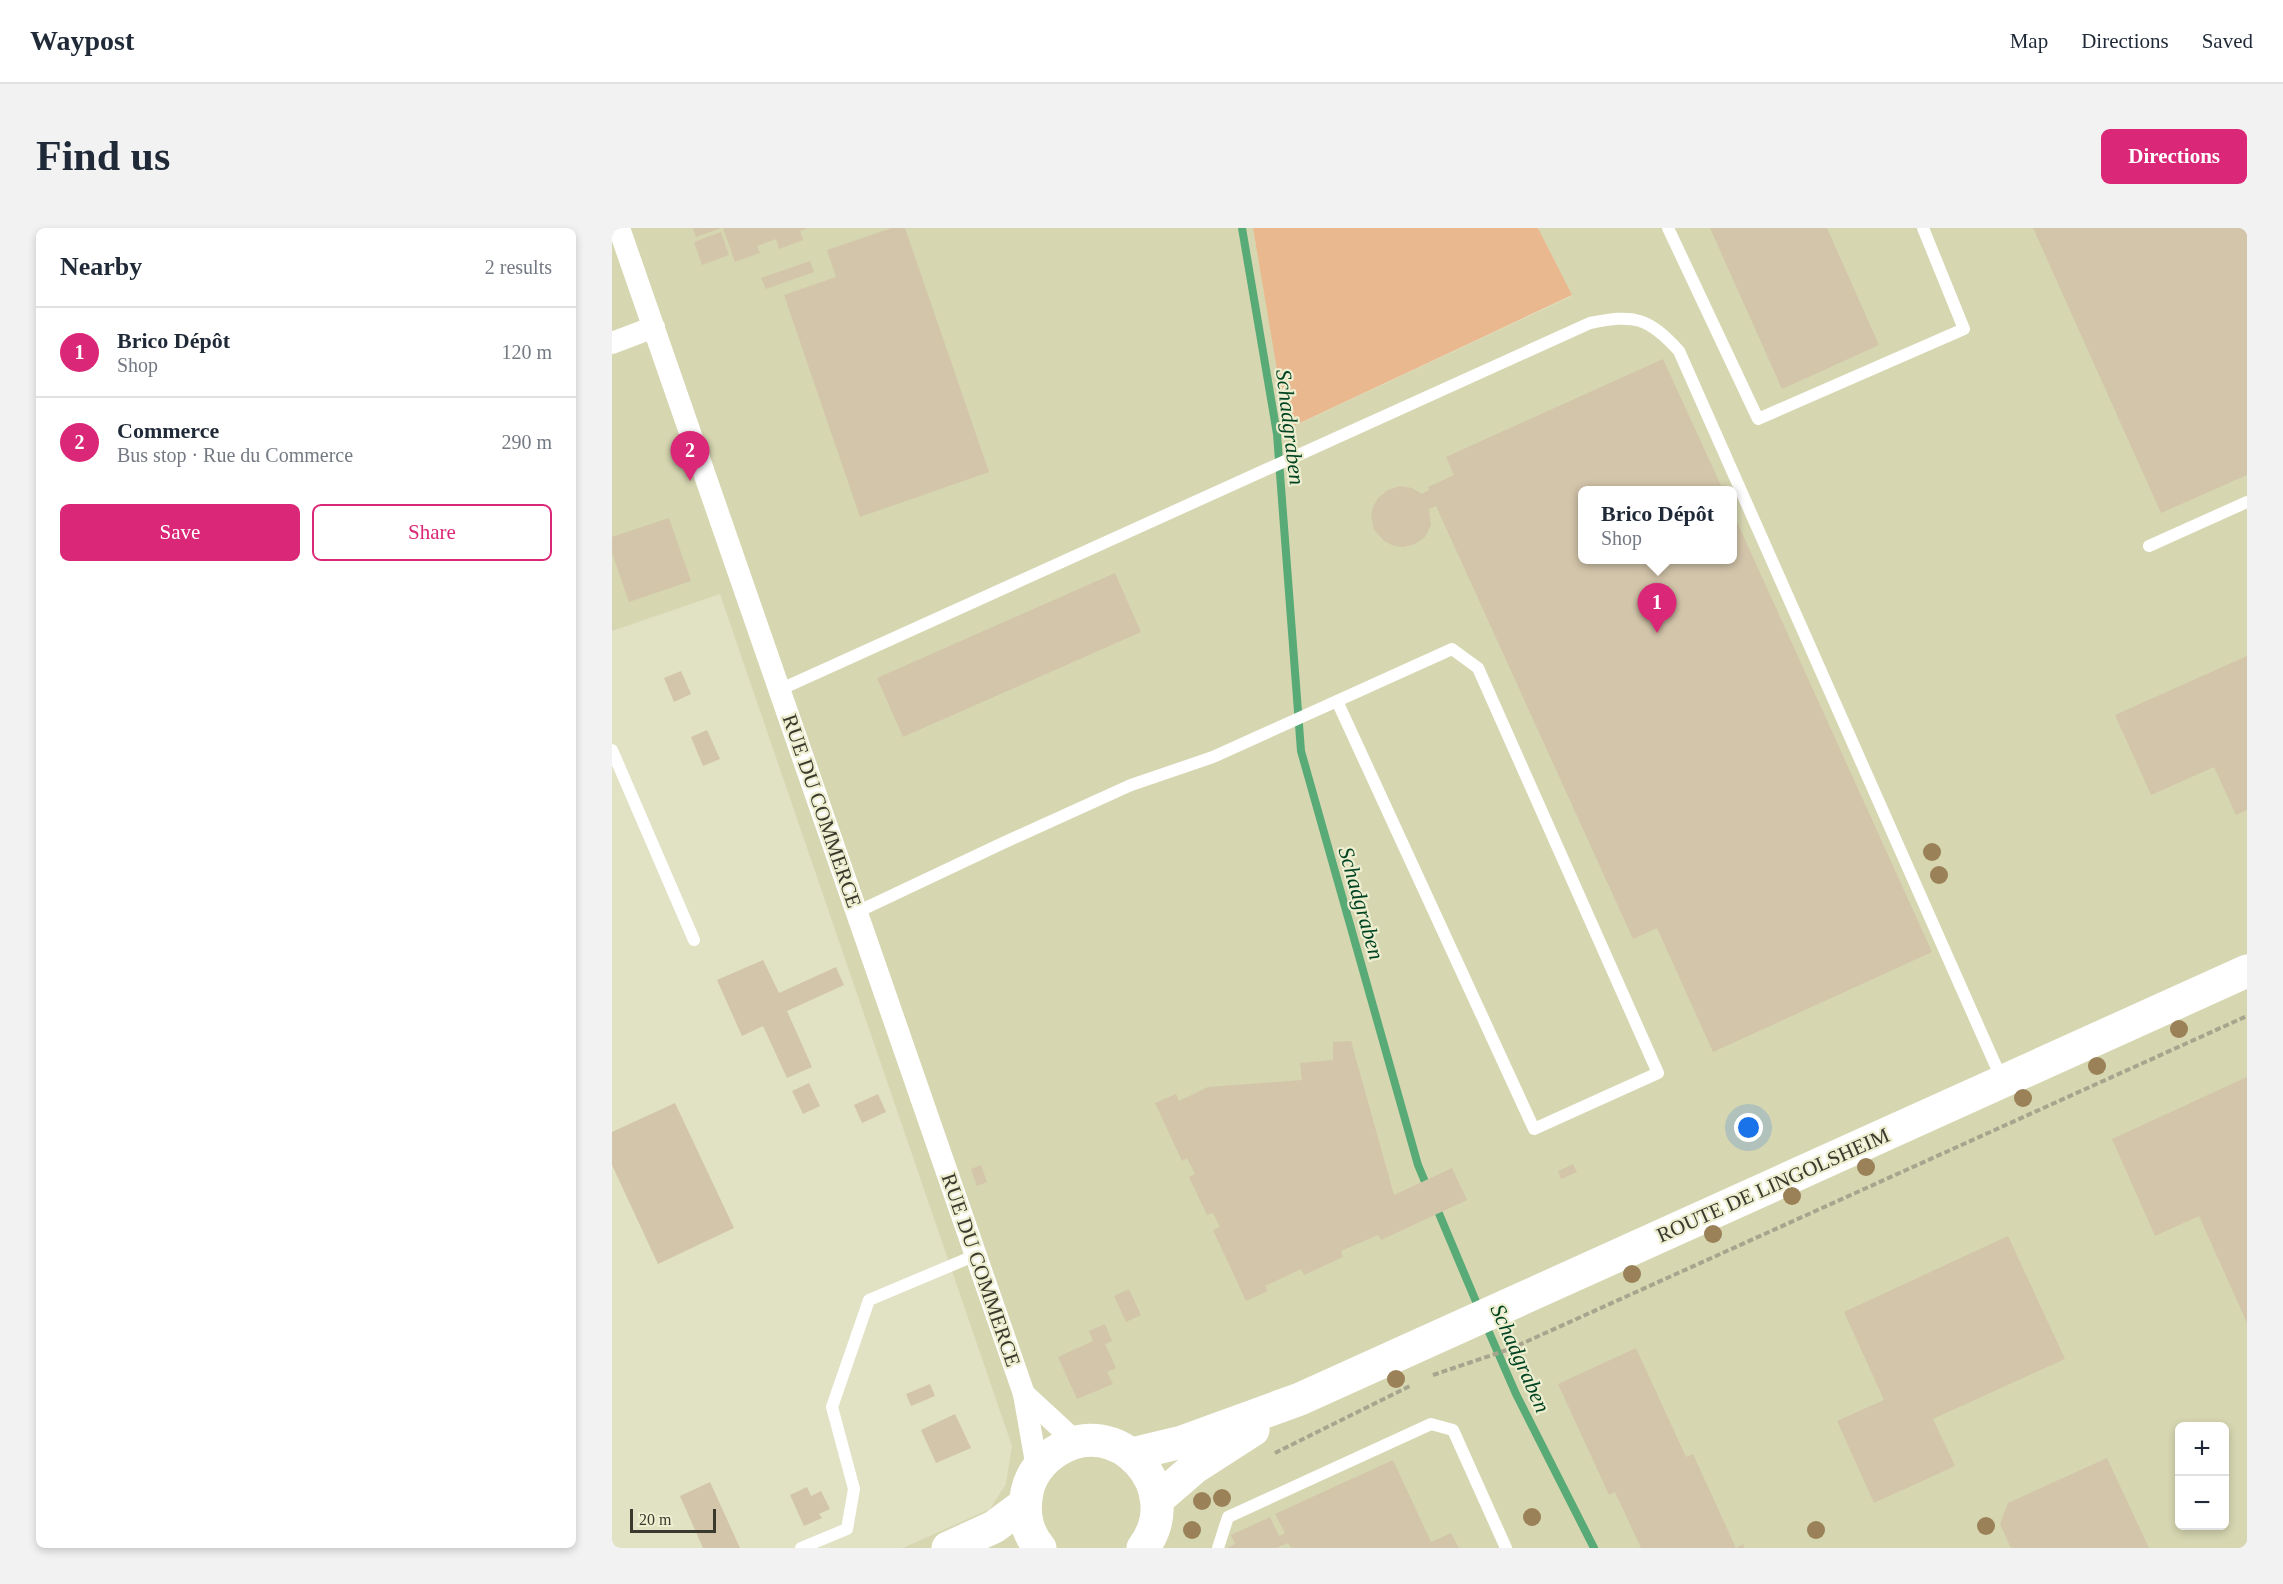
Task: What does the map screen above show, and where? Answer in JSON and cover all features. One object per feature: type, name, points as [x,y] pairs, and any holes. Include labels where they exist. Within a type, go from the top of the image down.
[{"type":"main road","name":"ROUTE DE LINGOLSHEIM","points":[[1300,1399],[2247,971]]},
{"type":"main road","points":[[1132,1454],[1182,1442],[1300,1399]]},
{"type":"main road","points":[[1157,1500],[1194,1468],[1300,1399]]},
{"type":"main road","points":[[1040,1548],[1027,1524],[1025,1504],[1028,1485],[1037,1468],[1048,1456],[1076,1442],[1095,1440],[1114,1445],[1132,1454],[1144,1467],[1153,1483],[1157,1500],[1156,1520],[1150,1539],[1143,1548]]},
{"type":"main road","points":[[948,1548],[994,1527],[1025,1504]]},
{"type":"street","name":"RUE DU COMMERCE","points":[[619,228],[1024,1394],[1037,1468]]},
{"type":"street","points":[[612,343],[654,327]]},
{"type":"street","name":"RUE DU COMMERCE","points":[[1024,1394],[1076,1442]]},
{"type":"lane","points":[[1668,228],[1758,419],[1964,329],[1923,228]]},
{"type":"lane","points":[[779,690],[1590,323],[1619,317],[1644,322],[1661,331],[1679,351],[2003,1082]]},
{"type":"lane","points":[[2149,546],[2247,502]]},
{"type":"lane","points":[[857,912],[1131,785],[1214,757],[1337,701],[1452,649],[1478,668],[1658,1073],[1534,1129],[1337,701]]},
{"type":"lane","points":[[612,750],[694,940]]},
{"type":"lane","points":[[801,1548],[847,1529],[854,1489],[832,1407],[869,1300],[976,1255]]},
{"type":"lane","points":[[1218,1548],[1228,1517],[1431,1424],[1453,1430],[1506,1548]]},
{"type":"path","points":[[1426,1378],[1510,1349],[2247,1016]]},
{"type":"path","points":[[1266,1457],[1287,1449],[1415,1383]]},
{"type":"shaded area","points":[[612,228],[1253,228],[1288,429],[1572,296],[1538,228],[2247,228],[2247,1548],[903,1548],[990,1509],[1006,1484],[1012,1446],[720,594],[612,631]]},
{"type":"shaded area","points":[[1253,228],[1538,228],[1572,295],[1287,429]]},
{"type":"building","points":[[693,228],[721,228],[696,237]]},
{"type":"building","points":[[723,228],[807,228],[800,231],[803,240],[779,249],[776,239],[757,246],[760,253],[735,262]]},
{"type":"building","points":[[892,228],[905,228],[989,472],[860,517],[784,295],[836,277],[827,250]]},
{"type":"building","points":[[1710,228],[1827,228],[1879,345],[1782,389]]},
{"type":"building","points":[[2033,228],[2247,228],[2247,475],[2161,513]]},
{"type":"building","points":[[721,232],[729,255],[702,265],[694,242]]},
{"type":"building","points":[[810,261],[814,272],[766,289],[761,278]]},
{"type":"building","points":[[1663,359],[1721,486],[1578,486],[1578,564],[1737,564],[1737,522],[1932,952],[1713,1052],[1657,928],[1633,939],[1436,506],[1429,509],[1431,525],[1425,537],[1415,544],[1403,547],[1394,546],[1384,541],[1374,530],[1371,517],[1378,498],[1388,490],[1400,486],[1412,488],[1422,494],[1429,490],[1428,487],[1454,475],[1446,457]]},
{"type":"building","points":[[669,518],[691,581],[629,602],[612,553],[612,537]]},
{"type":"building","points":[[1115,573],[1141,632],[903,737],[877,678]]},
{"type":"building","points":[[2247,656],[2247,810],[2236,815],[2214,767],[2151,795],[2115,715]]},
{"type":"building","points":[[681,671],[691,694],[674,702],[664,678]]},
{"type":"building","points":[[707,730],[720,759],[703,766],[691,737]]},
{"type":"building","points":[[763,960],[779,993],[836,967],[844,985],[787,1011],[812,1067],[787,1078],[763,1026],[742,1036],[717,980]]},
{"type":"building","points":[[1351,1041],[1394,1195],[1452,1168],[1467,1200],[1381,1240],[1378,1235],[1341,1251],[1343,1257],[1304,1275],[1301,1269],[1265,1286],[1268,1291],[1246,1301],[1213,1230],[1220,1227],[1213,1213],[1207,1215],[1189,1177],[1195,1174],[1187,1158],[1182,1161],[1155,1103],[1176,1094],[1179,1101],[1208,1087],[1302,1080],[1300,1063],[1333,1060],[1333,1042]]},
{"type":"building","points":[[2247,1077],[2247,1323],[2199,1216],[2155,1236],[2112,1139]]},
{"type":"building","points":[[809,1083],[820,1106],[803,1114],[792,1091]]},
{"type":"building","points":[[878,1094],[886,1112],[862,1123],[854,1105]]},
{"type":"building","points":[[675,1103],[734,1228],[658,1264],[612,1165],[612,1132]]},
{"type":"building","points":[[1573,1164],[1577,1172],[1561,1179],[1558,1171]]},
{"type":"building","points":[[981,1165],[987,1182],[977,1186],[971,1169]]},
{"type":"building","points":[[2008,1236],[2065,1359],[1933,1419],[1955,1466],[1874,1503],[1837,1421],[1884,1400],[1844,1312]]},
{"type":"building","points":[[1129,1289],[1141,1315],[1126,1322],[1114,1296]]},
{"type":"building","points":[[1105,1324],[1112,1341],[1105,1344],[1116,1368],[1107,1372],[1113,1384],[1077,1399],[1058,1357],[1093,1341],[1089,1331]]},
{"type":"building","points":[[1636,1348],[1686,1457],[1693,1454],[1736,1548],[1641,1548],[1615,1492],[1609,1495],[1558,1384]]},
{"type":"building","points":[[930,1384],[935,1396],[911,1406],[906,1394]]},
{"type":"building","points":[[955,1414],[971,1448],[936,1463],[921,1430]]},
{"type":"building","points":[[2107,1458],[2149,1548],[2011,1548],[2000,1524],[2008,1503]]},
{"type":"building","points":[[1393,1460],[1431,1542],[1451,1533],[1459,1548],[1291,1548],[1288,1543],[1276,1548],[1227,1548],[1235,1544],[1231,1535],[1270,1517],[1279,1536],[1285,1533],[1275,1514]]},
{"type":"building","points":[[710,1482],[740,1548],[703,1548],[680,1496]]},
{"type":"building","points":[[807,1487],[811,1496],[821,1491],[830,1509],[819,1514],[822,1518],[804,1526],[790,1495]]},
{"type":"waterway","name":"Schadgraben","points":[[1242,228],[1277,434],[1301,751],[1418,1165],[1428,1189]]},
{"type":"waterway","name":"Schadgraben","points":[[1435,1204],[1480,1311]]},
{"type":"waterway","name":"Schadgraben","points":[[1485,1323],[1516,1394],[1594,1548]]},
{"type":"place","name":"Commerce","points":[[690,481]]},
{"type":"place","name":"Brico Dépôt","points":[[1657,633]]}]
